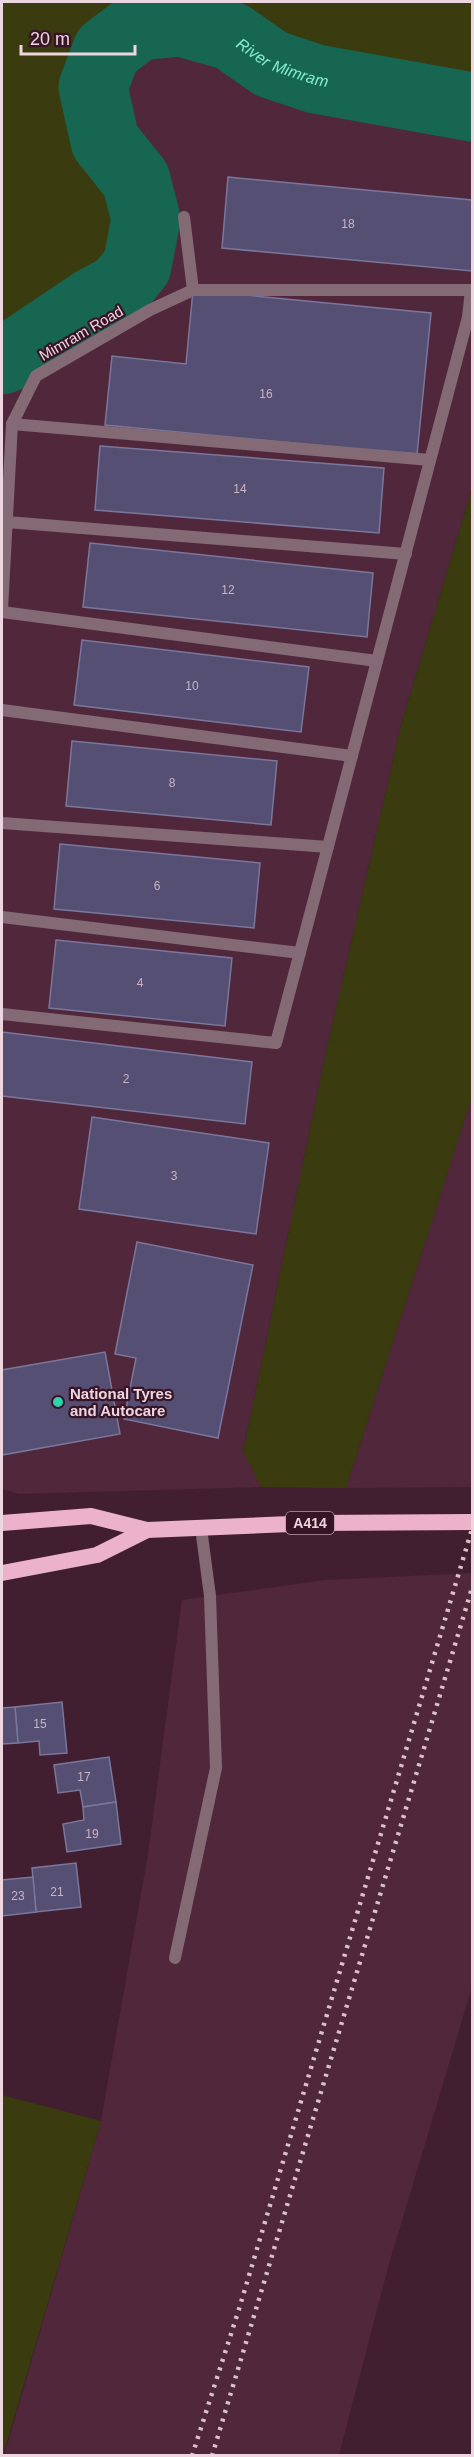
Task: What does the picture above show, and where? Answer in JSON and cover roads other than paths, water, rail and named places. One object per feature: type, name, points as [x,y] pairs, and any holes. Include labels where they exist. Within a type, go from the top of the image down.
[{"type":"highway","name":"A414","points":[[4,1520],[91,1516],[147,1530],[314,1523],[472,1522]]},
{"type":"highway","name":"A414","points":[[2,1573],[97,1555],[147,1530]]},
{"type":"lane","points":[[2,1014],[276,1043],[468,317],[471,290],[193,290],[184,217]]},
{"type":"lane","name":"Mimram Road","points":[[2,611],[12,424],[36,375],[150,310],[193,290]]},
{"type":"lane","points":[[12,424],[430,460]]},
{"type":"lane","points":[[6,522],[406,554]]},
{"type":"lane","points":[[2,611],[377,661]]},
{"type":"lane","points":[[2,710],[352,756]]},
{"type":"lane","points":[[2,823],[328,847]]},
{"type":"lane","points":[[2,917],[300,953]]},
{"type":"lane","points":[[175,1958],[216,1768],[210,1596],[201,1528]]},
{"type":"waterway","name":"River Mimram","points":[[2,360],[14,355],[93,302],[119,288],[137,266],[146,219],[136,180],[105,141],[93,87],[107,50],[139,26],[181,22],[231,36],[271,64],[316,79],[472,107]]},
{"type":"railway","points":[[192,2456],[239,2309],[472,1529]]},
{"type":"railway","points":[[212,2456],[472,1588]]},
{"type":"place","name":"National Tyres and Autocare","points":[[58,1402]]}]
